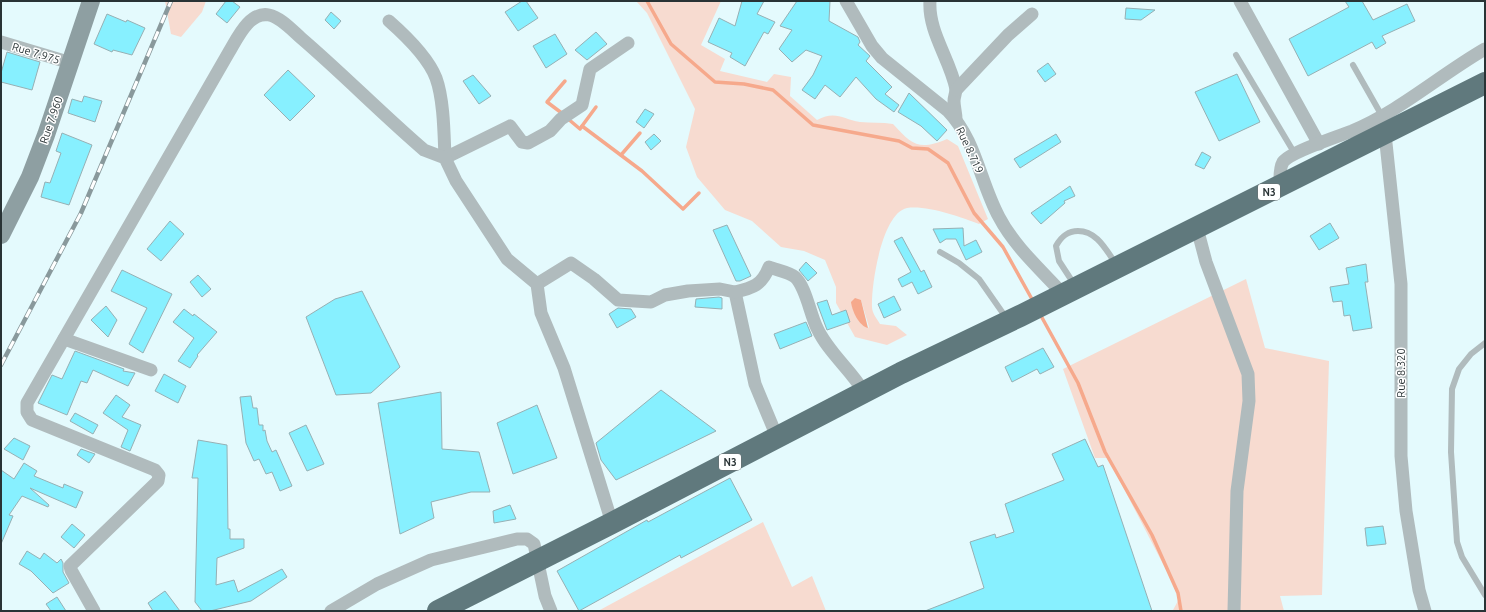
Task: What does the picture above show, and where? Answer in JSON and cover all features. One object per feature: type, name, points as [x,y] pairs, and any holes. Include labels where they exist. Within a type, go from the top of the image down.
[{"type":"highway","name":"N3","points":[[438,611],[612,523],[864,392],[1280,186],[1384,125],[1485,83]]},
{"type":"street","name":"Rue 7.960","points":[[1,235],[30,177],[71,63],[91,1]]},
{"type":"street","name":"Rue 8.719","points":[[846,1],[872,46],[882,58],[956,119],[967,138],[1002,222],[1010,235],[1064,293]]},
{"type":"street","points":[[930,1],[930,9],[936,37],[946,58],[956,90],[954,100],[956,119]]},
{"type":"street","points":[[1240,1],[1319,144]]},
{"type":"street","points":[[956,90],[1008,35],[1032,14]]},
{"type":"street","points":[[94,611],[70,566],[158,481],[159,475],[155,470],[32,420],[27,412],[27,403],[244,28],[255,17],[269,15],[282,22],[318,52],[424,150],[445,158],[510,126],[522,142],[528,143],[550,131],[561,119],[582,106],[590,69],[628,43]]},
{"type":"street","points":[[389,21],[414,43],[436,78],[442,114],[445,158],[456,180],[506,259],[537,284],[541,313],[564,368],[612,523]]},
{"type":"street","name":"Rue 7.975","points":[[1,42],[71,63]]},
{"type":"street","points":[[1280,186],[1280,171],[1283,162],[1295,154],[1362,127],[1384,125],[1392,111],[1458,65],[1485,49]]},
{"type":"street","name":"Rue 8.320","points":[[1384,125],[1401,284],[1401,456],[1406,511],[1419,590],[1425,611]]},
{"type":"street","points":[[1197,228],[1206,262],[1248,374],[1249,401],[1237,491],[1234,611]]},
{"type":"street","points":[[537,284],[571,263],[594,279],[618,300],[651,302],[665,295],[688,291],[720,289],[735,292],[754,288],[766,276],[769,267],[794,277],[801,285],[817,329],[829,347],[850,371],[864,392]]},
{"type":"street","points":[[735,292],[754,384],[777,437]]},
{"type":"street","points":[[64,339],[150,370]]},
{"type":"street","points":[[331,611],[377,584],[431,560],[517,539],[528,539],[534,544],[551,611]]},
{"type":"lane","points":[[1236,55],[1295,154]]},
{"type":"lane","points":[[1353,65],[1384,125]]},
{"type":"lane","points":[[1064,293],[1056,246],[1066,234],[1072,231],[1087,231],[1097,238],[1118,266]]},
{"type":"lane","points":[[940,252],[960,263],[1016,318]]},
{"type":"lane","points":[[1485,343],[1471,354],[1460,369],[1452,389],[1450,452],[1457,542],[1462,557],[1485,593]]},
{"type":"shaded area","points":[[165,1],[206,1],[202,12],[181,37],[171,34]]},
{"type":"shaded area","points":[[636,1],[721,1],[701,45],[725,59],[720,71],[767,82],[774,74],[791,77],[790,96],[817,120],[834,115],[860,122],[893,124],[906,137],[917,144],[929,145],[947,139],[958,146],[988,219],[979,224],[934,210],[924,208],[907,208],[898,213],[891,222],[880,251],[876,267],[872,307],[880,324],[896,326],[907,335],[887,345],[855,337],[836,303],[836,287],[825,260],[804,251],[781,247],[752,221],[725,210],[697,177],[686,147],[695,109],[647,13]],"holes":[[[861,300],[869,327],[868,328],[859,320],[852,306]]]},
{"type":"shaded area","points":[[1246,279],[1265,348],[1329,361],[1322,595],[1280,596],[1284,611],[1170,611],[1173,610],[1179,599],[1178,593],[1108,458],[1095,458],[1063,369]]},
{"type":"shaded area","points":[[855,298],[861,300],[868,328],[859,321],[854,314],[851,302]]},
{"type":"shaded area","points":[[763,522],[792,587],[812,576],[826,611],[598,611]]},
{"type":"building","points":[[226,1],[232,1],[240,7],[227,23],[216,14]]},
{"type":"building","points":[[522,1],[526,1],[538,18],[518,31],[505,12]]},
{"type":"building","points":[[742,1],[764,1],[757,14],[775,22],[768,34],[764,32],[745,66],[730,57],[732,53],[708,42],[719,18],[735,26]]},
{"type":"building","points":[[797,1],[830,1],[829,21],[858,37],[860,42],[858,45],[870,56],[866,61],[892,87],[885,94],[899,105],[894,112],[876,99],[856,77],[840,97],[825,85],[815,99],[802,90],[813,75],[822,56],[806,50],[792,62],[779,49],[792,30],[780,26]]},
{"type":"building","points":[[1345,1],[1362,1],[1373,20],[1407,4],[1415,21],[1382,36],[1386,43],[1376,49],[1372,42],[1308,76],[1289,39],[1349,7]]},
{"type":"building","points":[[1126,8],[1155,10],[1141,20],[1125,19]]},
{"type":"building","points":[[331,12],[341,21],[334,29],[325,20]]},
{"type":"building","points":[[107,14],[126,22],[127,20],[145,28],[132,55],[113,50],[112,52],[94,44]]},
{"type":"building","points":[[596,32],[607,44],[587,60],[575,50]]},
{"type":"building","points":[[555,34],[567,54],[546,68],[533,46]]},
{"type":"building","points":[[7,52],[40,62],[32,90],[1,82],[1,73]]},
{"type":"building","points":[[1048,63],[1056,74],[1045,82],[1037,71]]},
{"type":"building","points":[[288,70],[315,96],[290,121],[264,95]]},
{"type":"building","points":[[1237,74],[1260,122],[1219,141],[1195,92]]},
{"type":"building","points":[[473,75],[491,96],[479,104],[463,81]]},
{"type":"building","points":[[909,93],[947,130],[937,141],[921,126],[898,112]]},
{"type":"building","points":[[84,96],[102,101],[95,122],[68,113],[72,99],[82,102]]},
{"type":"building","points":[[645,109],[654,114],[644,128],[636,122]]},
{"type":"building","points":[[62,133],[92,145],[69,205],[41,197],[45,182],[50,183],[61,153],[56,151]]},
{"type":"building","points":[[654,134],[661,141],[651,150],[645,142]]},
{"type":"building","points":[[1056,134],[1061,142],[1020,168],[1014,159]]},
{"type":"building","points":[[1202,152],[1211,157],[1204,169],[1195,165]]},
{"type":"building","points":[[1070,186],[1075,196],[1064,201],[1065,203],[1041,224],[1031,213]]},
{"type":"building","points":[[170,221],[184,234],[161,261],[147,249]]},
{"type":"building","points":[[1330,223],[1339,238],[1319,250],[1310,236]]},
{"type":"building","points":[[727,225],[751,276],[740,281],[736,281],[713,230]]},
{"type":"building","points":[[963,228],[964,246],[976,240],[982,252],[966,260],[956,239],[946,239],[940,243],[933,229]]},
{"type":"building","points":[[902,237],[921,272],[924,270],[932,287],[918,294],[912,282],[902,287],[898,279],[911,272],[894,241]]},
{"type":"building","points":[[806,262],[817,273],[808,281],[799,270]]},
{"type":"building","points":[[1366,264],[1368,282],[1365,282],[1372,328],[1353,331],[1350,315],[1344,316],[1342,301],[1333,302],[1330,287],[1349,284],[1346,268]]},
{"type":"building","points":[[122,270],[172,294],[143,353],[129,344],[147,308],[111,291]]},
{"type":"building","points":[[198,275],[211,289],[202,297],[190,282]]},
{"type":"building","points":[[362,291],[400,367],[371,393],[336,395],[306,317],[335,299]]},
{"type":"building","points":[[894,296],[901,310],[884,318],[878,304]]},
{"type":"building","points":[[722,298],[722,309],[695,307],[696,299]]},
{"type":"building","points":[[827,300],[832,315],[846,310],[850,322],[827,330],[817,303]]},
{"type":"building","points":[[106,306],[117,320],[108,337],[91,320]]},
{"type":"building","points":[[618,308],[631,309],[636,317],[617,328],[609,314]]},
{"type":"building","points":[[184,309],[193,316],[194,314],[217,332],[197,355],[198,356],[190,368],[178,361],[194,338],[173,322]]},
{"type":"building","points":[[806,322],[812,336],[780,349],[774,334]]},
{"type":"building","points":[[1043,348],[1054,367],[1040,374],[1037,369],[1012,382],[1005,367]]},
{"type":"building","points":[[75,351],[124,369],[123,371],[135,373],[128,386],[93,370],[87,383],[81,381],[67,415],[38,403],[52,375],[62,379]]},
{"type":"building","points":[[164,374],[186,386],[178,403],[155,391]]},
{"type":"building","points":[[661,390],[716,431],[616,480],[601,460],[596,443]]},
{"type":"building","points":[[441,392],[442,449],[479,452],[490,492],[471,492],[431,502],[434,518],[400,534],[378,403]]},
{"type":"building","points":[[116,395],[130,405],[122,417],[141,425],[130,451],[121,447],[128,430],[103,413]]},
{"type":"building","points":[[251,396],[253,408],[257,408],[259,425],[263,425],[263,431],[265,430],[267,441],[272,452],[276,450],[292,486],[280,491],[272,472],[266,474],[259,459],[254,461],[246,443],[240,397]]},
{"type":"building","points":[[537,405],[557,458],[513,474],[497,423]]},
{"type":"building","points":[[75,413],[98,425],[93,434],[70,421]]},
{"type":"building","points":[[306,425],[324,464],[307,471],[289,433]]},
{"type":"building","points":[[14,438],[30,446],[23,460],[4,449]]},
{"type":"building","points":[[1085,439],[1098,467],[1103,465],[1152,611],[925,611],[984,588],[970,542],[995,534],[996,538],[1014,532],[1005,504],[1064,480],[1052,454]]},
{"type":"building","points":[[198,440],[227,445],[228,529],[230,529],[230,539],[244,539],[244,548],[217,558],[216,585],[234,580],[238,592],[282,569],[287,577],[251,601],[210,611],[202,611],[195,602],[198,478],[192,478]]},
{"type":"building","points":[[81,449],[95,454],[89,463],[77,455]]},
{"type":"building","points":[[24,463],[37,471],[34,476],[63,488],[64,484],[83,492],[76,508],[30,488],[49,505],[48,507],[22,496],[9,515],[13,516],[1,544],[1,470],[14,479]]},
{"type":"building","points":[[730,478],[752,520],[681,558],[680,555],[579,611],[557,571],[647,520],[648,522]]},
{"type":"building","points":[[510,505],[516,519],[494,523],[493,511]]},
{"type":"building","points":[[72,524],[85,535],[74,548],[61,537]]},
{"type":"building","points":[[1383,526],[1386,544],[1367,546],[1365,528]]},
{"type":"building","points":[[27,551],[40,559],[44,553],[57,563],[61,559],[63,563],[63,572],[69,583],[53,593],[31,571],[19,564]]},
{"type":"building","points":[[165,591],[180,611],[153,611],[148,603]]},
{"type":"building","points":[[57,597],[66,611],[51,611],[46,604]]},
{"type":"waterway","points":[[647,1],[671,44],[715,82],[744,84],[773,90],[813,125],[899,141],[912,148],[928,149],[948,163],[974,213],[1003,247],[1033,301]]},
{"type":"waterway","points":[[563,114],[547,102],[565,81]]},
{"type":"waterway","points":[[582,126],[596,107]]},
{"type":"waterway","points":[[567,118],[580,129],[582,126],[642,171],[683,209],[699,193]]},
{"type":"waterway","points":[[621,155],[640,133]]},
{"type":"waterway","points":[[1040,314],[1078,383],[1105,452],[1152,535],[1178,593],[1181,611]]},
{"type":"railway","points":[[1,365],[81,213],[171,1]]}]
